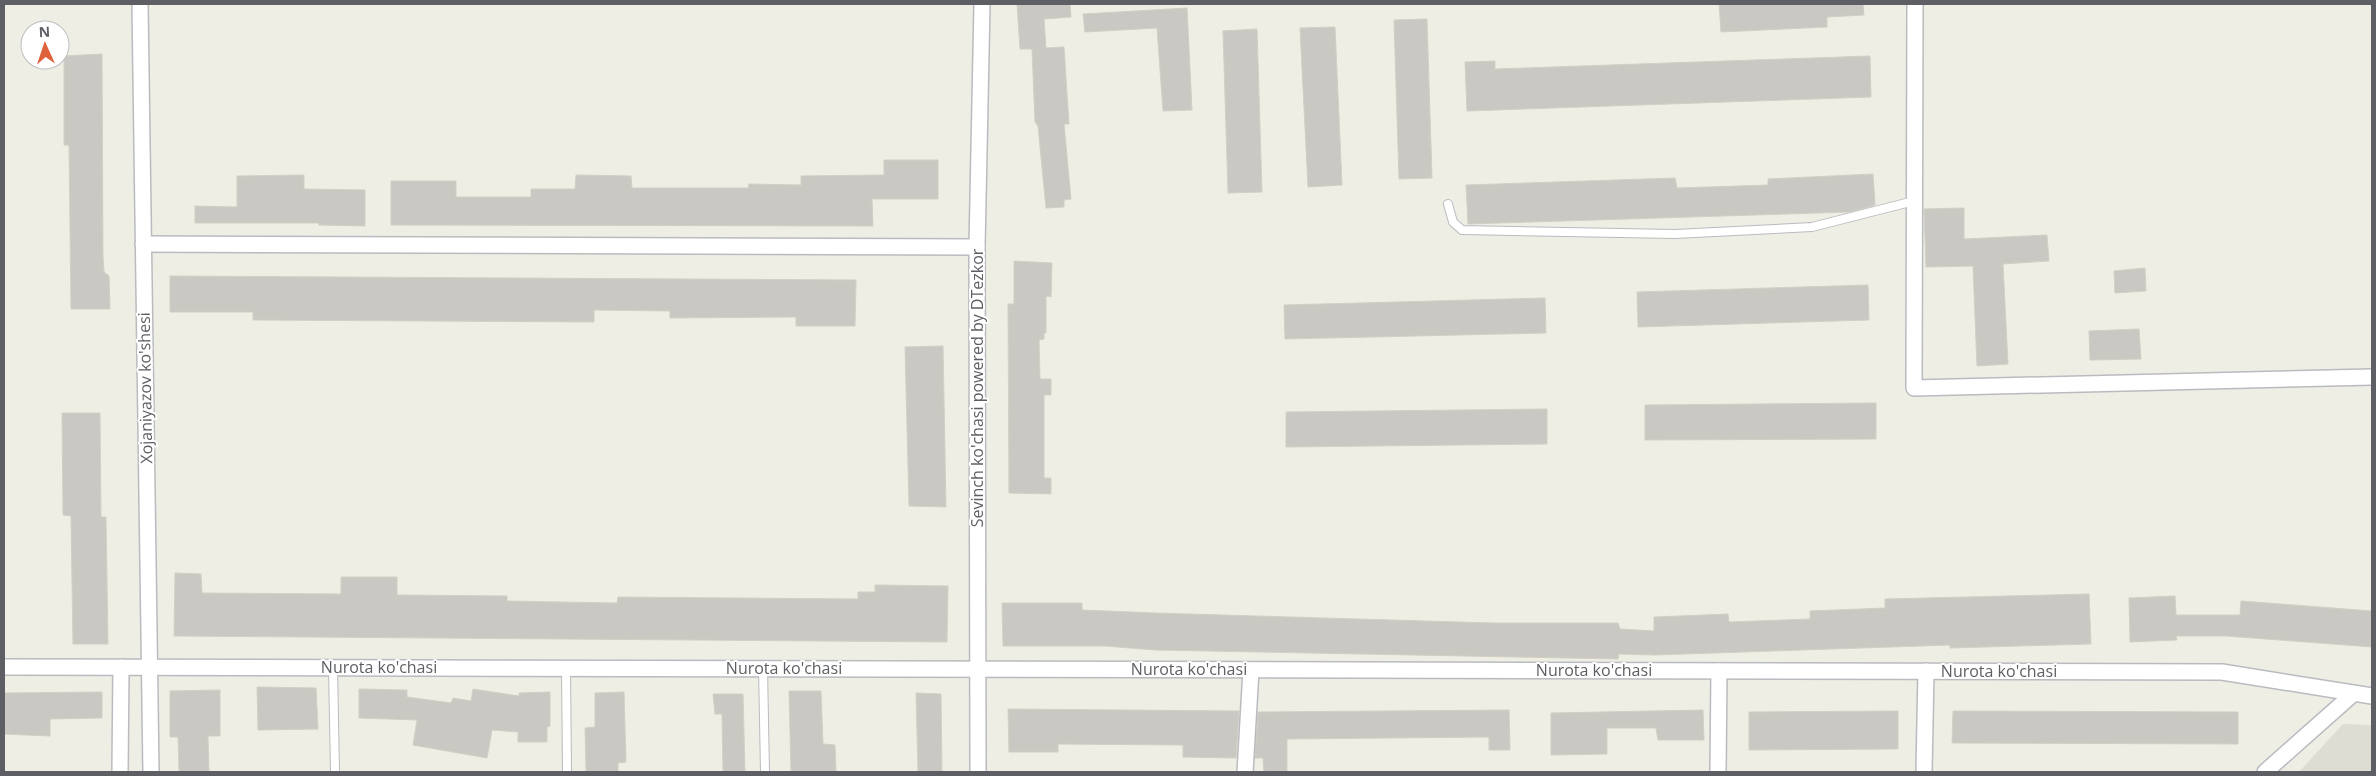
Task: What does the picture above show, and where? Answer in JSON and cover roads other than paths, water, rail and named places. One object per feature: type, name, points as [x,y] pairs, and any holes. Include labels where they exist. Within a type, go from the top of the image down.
[{"type":"street","name":"Xojaniyazov ko'shesi","points":[[140,4],[148,667],[152,772]]},
{"type":"street","name":"Sevinch ko'chasi powered by DTezkor","points":[[978,772],[976,669],[976,247],[982,4]]},
{"type":"street","points":[[1915,4],[1914,388],[2372,377]]},
{"type":"street","points":[[143,244],[976,247]]},
{"type":"street","name":"Nurota ko'chasi","points":[[4,667],[2222,672],[2372,696]]},
{"type":"street","points":[[120,772],[122,667]]},
{"type":"street","points":[[1245,772],[1251,670]]},
{"type":"street","points":[[1718,772],[1719,671]]},
{"type":"street","points":[[1924,772],[1926,671]]},
{"type":"street","points":[[2265,772],[2354,694]]},
{"type":"lane","points":[[1448,204],[1452,222],[1462,230],[1675,234],[1812,227],[1914,201]]},
{"type":"lane","points":[[333,667],[335,772]]},
{"type":"lane","points":[[566,668],[567,772]]},
{"type":"lane","points":[[763,668],[765,772]]}]
